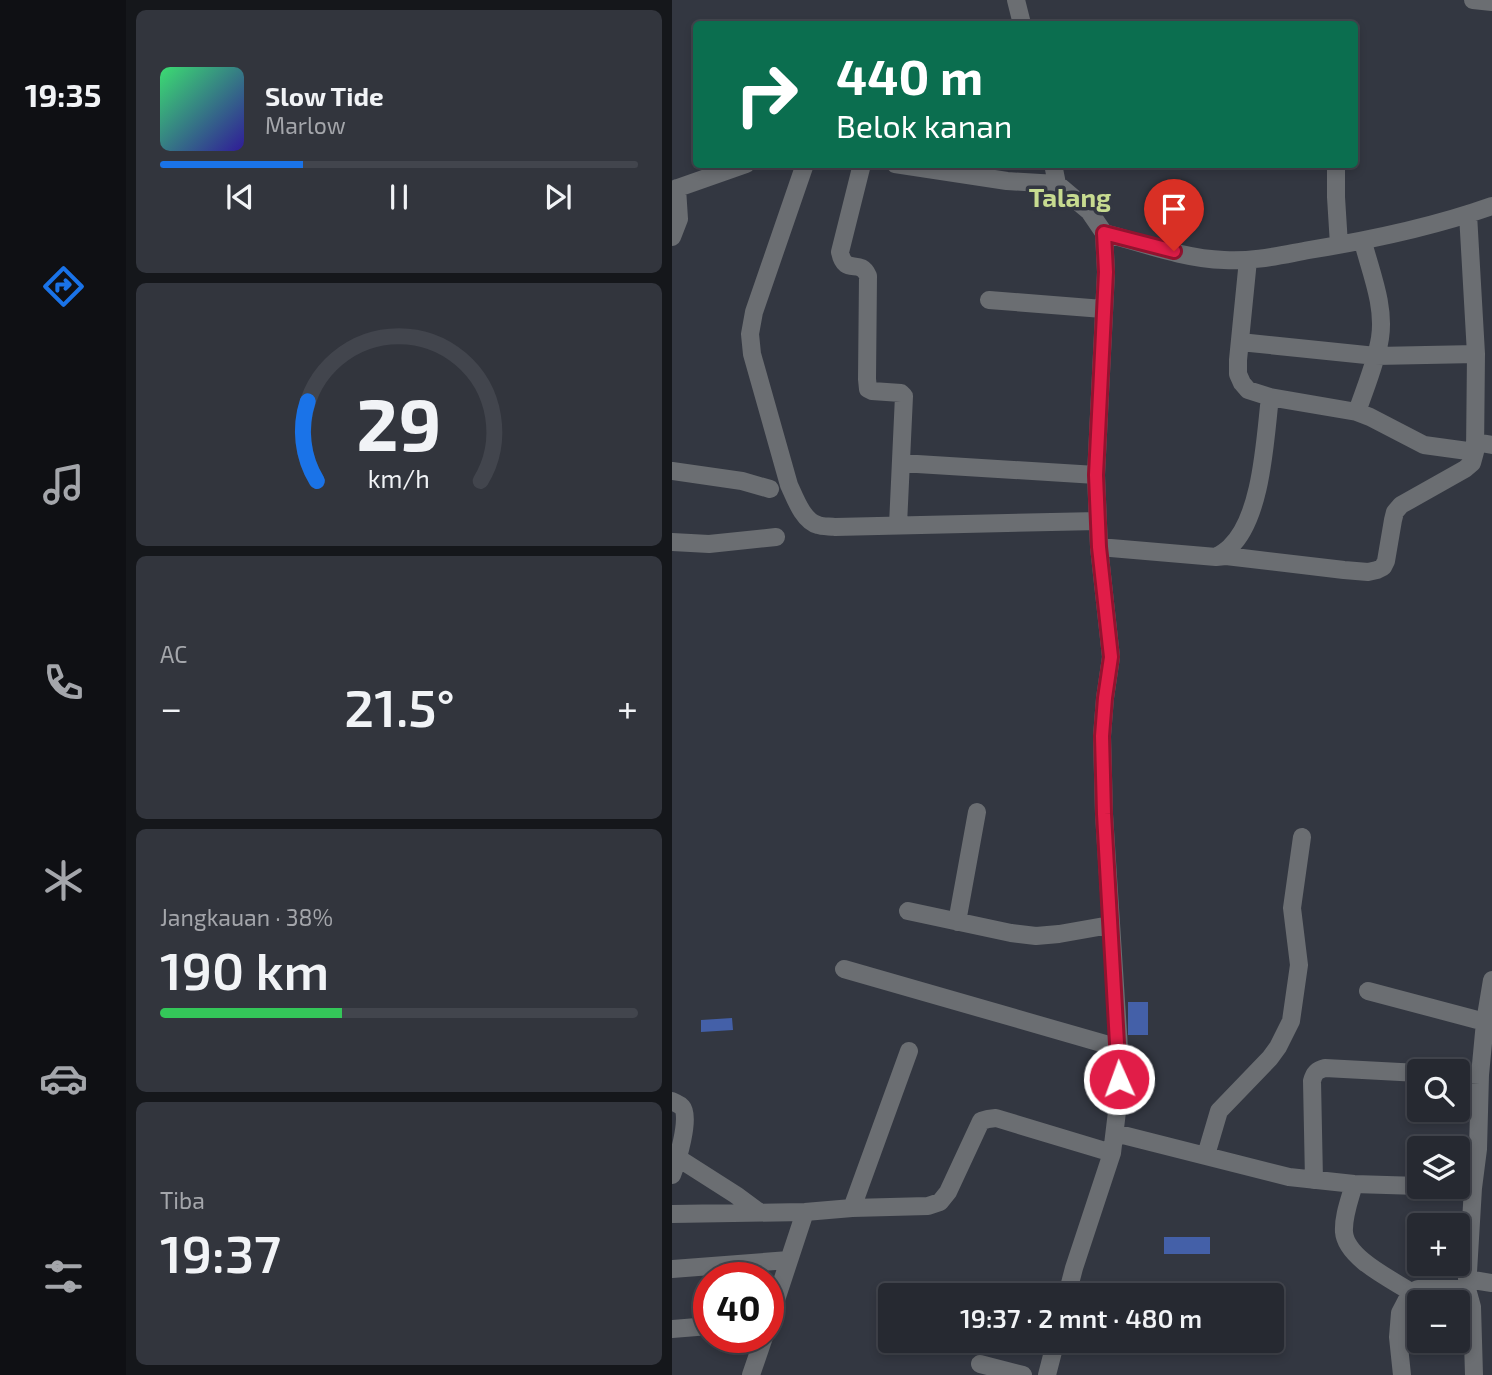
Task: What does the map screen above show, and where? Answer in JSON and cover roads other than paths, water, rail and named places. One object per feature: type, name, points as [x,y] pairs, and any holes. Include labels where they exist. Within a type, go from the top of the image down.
[{"type":"street","points":[[1016,0],[1021,21]]},
{"type":"street","points":[[1473,0],[1492,2]]},
{"type":"street","points":[[672,237],[679,219],[675,189],[735,168]]},
{"type":"street","points":[[804,168],[754,312],[750,334],[752,354],[789,485],[807,519],[817,525],[835,527],[1098,521]]},
{"type":"street","points":[[861,168],[839,252],[845,265],[862,268],[868,276],[868,389],[901,393],[904,396],[898,525]]},
{"type":"street","points":[[921,168],[1007,181],[1056,184],[1089,211],[1104,233],[1106,272],[1096,475],[1099,547],[1111,657],[1102,736],[1110,925],[1119,1048],[1119,1095],[1112,1153],[1070,1283]]},
{"type":"street","points":[[1054,168],[1056,184]]},
{"type":"street","points":[[1336,168],[1339,245]]},
{"type":"street","points":[[1104,233],[1197,257],[1248,261],[1363,242],[1492,206]]},
{"type":"street","points":[[1099,547],[1226,556],[1344,570],[1377,570],[1384,567],[1395,512],[1401,505],[1465,469],[1472,463],[1480,446],[1484,376],[1476,354],[1468,214]]},
{"type":"street","points":[[1357,412],[1376,356],[1381,317],[1363,242]]},
{"type":"street","points":[[1248,261],[1238,374],[1248,390],[1270,397],[1357,412],[1424,445],[1480,446]]},
{"type":"street","points":[[989,300],[1104,309]]},
{"type":"street","points":[[1240,342],[1376,356],[1476,354]]},
{"type":"street","points":[[1216,557],[1231,546],[1250,512],[1261,476],[1270,397]]},
{"type":"street","points":[[901,463],[1096,475]]},
{"type":"street","points":[[673,472],[742,481],[770,488]]},
{"type":"street","points":[[672,542],[709,544],[776,537]]},
{"type":"street","points":[[957,922],[977,812]]},
{"type":"street","points":[[1206,1155],[1219,1111],[1270,1058],[1291,1021],[1299,965],[1292,908],[1301,837]]},
{"type":"street","points":[[908,911],[1037,936],[1110,925]]},
{"type":"street","points":[[844,969],[1119,1048]]},
{"type":"street","points":[[1474,1375],[1472,1307],[1467,1284],[1478,1149],[1480,1075],[1492,980]]},
{"type":"street","points":[[1368,991],[1485,1022]]},
{"type":"street","points":[[852,1208],[909,1051]]},
{"type":"street","points":[[1314,1180],[1314,1074],[1325,1068],[1407,1072]]},
{"type":"street","points":[[1470,1075],[1480,1075]]},
{"type":"street","points":[[672,1101],[682,1107],[686,1116],[675,1167],[736,1195],[758,1213]]},
{"type":"street","points":[[672,1214],[805,1212],[928,1206],[940,1202],[948,1192],[981,1121],[988,1119],[996,1118],[1112,1153]]},
{"type":"street","points":[[1115,1133],[1289,1177],[1354,1184],[1407,1186]]},
{"type":"street","points":[[1354,1184],[1345,1224],[1347,1242],[1355,1255],[1409,1290]]},
{"type":"street","points":[[1470,1188],[1474,1188]]},
{"type":"street","points":[[784,1276],[805,1212]]},
{"type":"street","points":[[672,1269],[789,1260]]},
{"type":"street","points":[[1416,1290],[1492,1283]]},
{"type":"street","points":[[1402,1375],[1398,1337],[1400,1313],[1407,1301]]},
{"type":"street","points":[[672,1329],[693,1327]]},
{"type":"street","points":[[751,1375],[759,1353]]},
{"type":"street","points":[[1046,1375],[1052,1353]]},
{"type":"street","points":[[980,1364],[998,1372],[1023,1375]]},
{"type":"district","name":"Talang","points":[[1070,196]]}]
